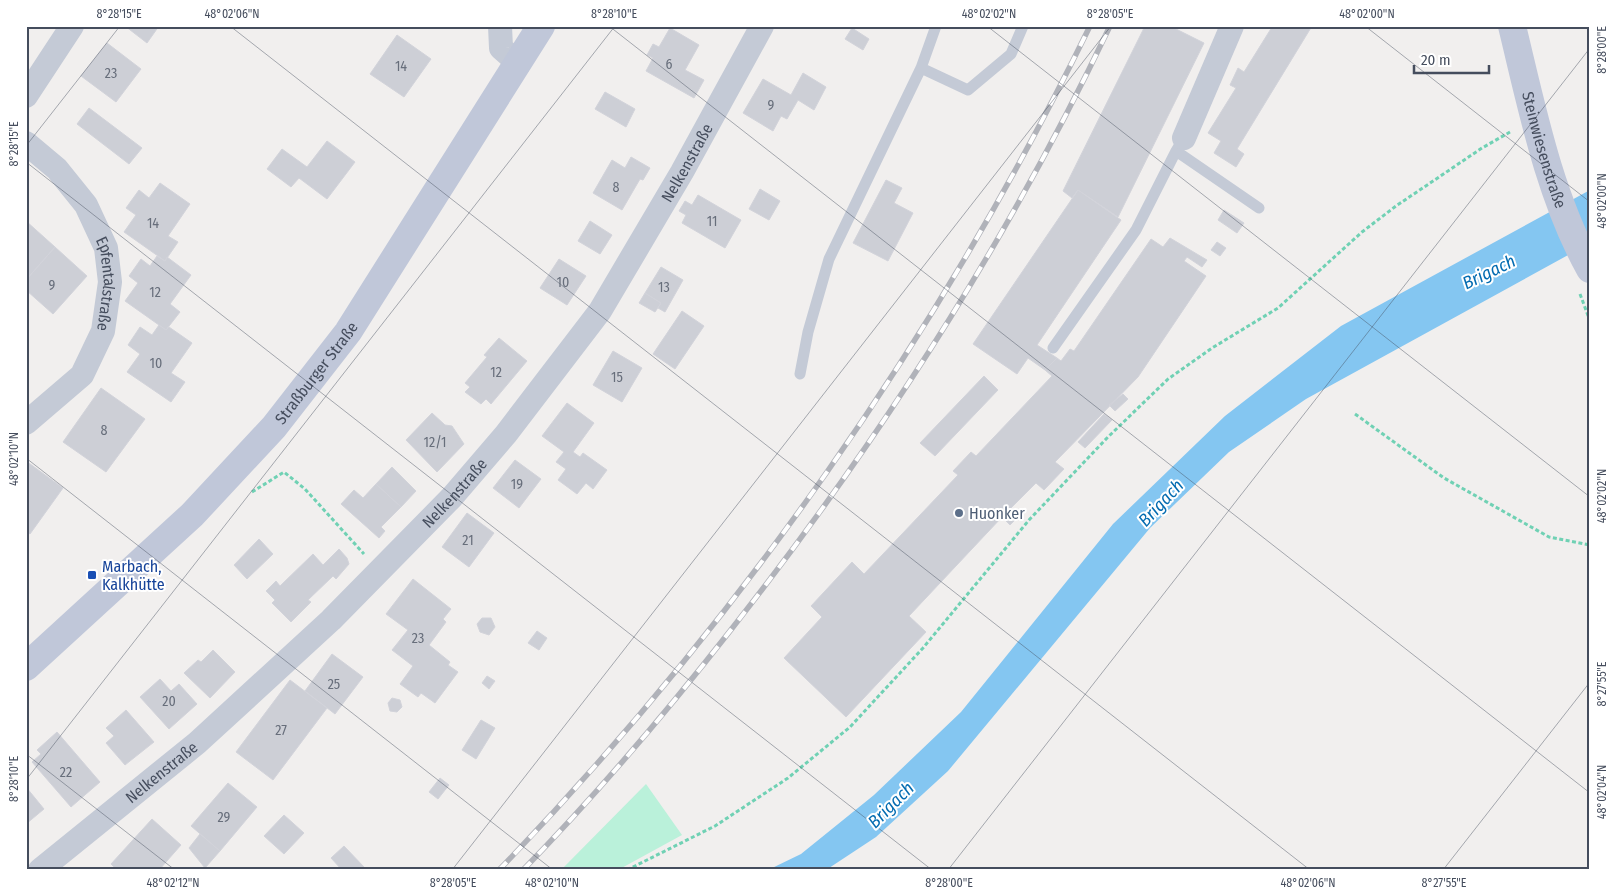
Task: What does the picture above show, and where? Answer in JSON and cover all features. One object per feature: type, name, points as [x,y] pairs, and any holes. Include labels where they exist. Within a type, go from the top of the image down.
[{"type":"main road","name":"Straßburger Straße","points":[[26,666],[192,515],[274,427],[348,332],[520,64],[541,26]]},
{"type":"main road","name":"Steinwiesenstraße","points":[[1512,26],[1536,123],[1560,201],[1588,265]]},
{"type":"street","points":[[26,96],[72,26]]},
{"type":"street","points":[[500,26],[498,29],[501,48],[520,64]]},
{"type":"street","name":"Nelkenstraße","points":[[40,870],[197,743],[331,620],[452,498],[506,434],[600,312],[682,172],[762,26]]},
{"type":"street","points":[[1180,145],[1232,26]]},
{"type":"street","name":"Epfentalstraße","points":[[26,143],[57,169],[86,205],[106,248],[110,282],[103,331],[82,375],[26,423]]},
{"type":"lane","points":[[800,374],[808,332],[829,259],[922,68],[936,26]]},
{"type":"lane","points":[[922,68],[968,90],[1012,54],[1024,26]]},
{"type":"lane","points":[[1053,348],[1136,230],[1180,145],[1259,208]]},
{"type":"path","points":[[627,870],[714,826],[788,778],[843,732],[924,648],[1029,520],[1107,438],[1168,379],[1212,348],[1278,308],[1362,232],[1396,206],[1482,148],[1518,128]]},
{"type":"path","points":[[1355,414],[1444,478],[1550,537],[1590,546]]},
{"type":"path","points":[[250,493],[284,472],[305,489],[347,535]]},
{"type":"green space","points":[[646,784],[682,835],[618,870],[561,870]]},
{"type":"water","name":"Brigach","points":[[1590,190],[1590,243],[1306,399],[1229,452],[1150,528],[948,771],[876,837],[826,870],[768,870],[801,854],[874,795],[961,712],[1113,524],[1225,416],[1341,326]]},
{"type":"building","points":[[125,26],[159,26],[147,43]]},
{"type":"building","points":[[1145,26],[1170,26],[1204,43],[1118,217],[1078,190],[1072,198],[1063,191]]},
{"type":"building","points":[[1271,26],[1312,26],[1237,149],[1244,154],[1236,167],[1214,153],[1221,141],[1208,133],[1236,88],[1230,85],[1238,68],[1244,72]]},
{"type":"building","points":[[670,28],[699,45],[685,70],[704,80],[694,98],[646,71],[653,58],[647,55],[653,44],[659,47]]},
{"type":"building","points":[[852,28],[869,39],[863,50],[845,39]]},
{"type":"building","points":[[397,35],[431,59],[404,97],[370,74]]},
{"type":"building","points":[[107,43],[141,69],[116,102],[81,76]]},
{"type":"building","points":[[803,73],[826,87],[814,110],[798,100],[787,119],[781,116],[773,131],[743,113],[763,79],[791,95]]},
{"type":"building","points":[[605,92],[635,109],[626,127],[595,109]]},
{"type":"building","points":[[89,108],[142,148],[129,164],[77,124]]},
{"type":"building","points":[[327,141],[355,162],[327,199],[299,178],[291,187],[267,169],[282,149],[307,167]]},
{"type":"building","points":[[631,157],[650,168],[643,180],[640,179],[622,210],[593,193],[612,160],[625,168]]},
{"type":"building","points":[[886,180],[902,188],[894,203],[913,213],[888,261],[853,243]]},
{"type":"building","points":[[160,183],[190,204],[168,236],[178,242],[165,261],[124,232],[136,215],[126,208],[139,190],[149,198]]},
{"type":"building","points":[[760,189],[780,201],[769,220],[749,209]]},
{"type":"building","points":[[1078,190],[1121,220],[1037,345],[1057,358],[1045,370],[1028,358],[1017,374],[973,344]]},
{"type":"building","points":[[698,195],[741,220],[725,248],[682,223],[686,215],[679,211],[685,201],[692,205]]},
{"type":"building","points":[[1224,210],[1244,223],[1237,233],[1218,220]]},
{"type":"building","points":[[26,221],[55,247],[26,280]]},
{"type":"building","points":[[590,221],[612,235],[600,254],[578,241]]},
{"type":"building","points":[[1170,238],[1207,260],[1202,267],[1187,257],[1184,261],[1206,276],[1138,377],[1055,462],[1064,469],[1044,490],[1036,483],[1011,508],[1019,516],[1010,525],[1002,517],[909,616],[926,632],[846,717],[784,658],[822,617],[811,606],[852,562],[864,574],[958,475],[953,471],[971,452],[976,456],[1052,376],[1045,370],[1057,358],[1061,361],[1070,349],[1074,351],[1151,239],[1163,247]]},
{"type":"building","points":[[1217,242],[1226,248],[1220,256],[1211,250]]},
{"type":"building","points":[[55,247],[87,276],[53,314],[26,290],[26,280]]},
{"type":"building","points":[[157,256],[165,261],[167,257],[191,275],[170,304],[180,312],[166,330],[125,301],[138,283],[129,276],[141,259],[150,266]]},
{"type":"building","points":[[559,259],[586,276],[567,305],[540,288]]},
{"type":"building","points":[[661,267],[683,280],[665,312],[658,308],[661,303],[645,293]]},
{"type":"building","points":[[645,293],[661,303],[655,312],[639,303]]},
{"type":"building","points":[[682,311],[704,326],[675,369],[653,354]]},
{"type":"building","points":[[159,325],[166,330],[169,327],[192,343],[171,373],[185,382],[171,402],[127,372],[140,354],[128,345],[140,327],[152,335]]},
{"type":"building","points":[[499,338],[527,361],[491,404],[486,399],[481,404],[465,392],[470,387],[465,383],[487,357],[484,355]]},
{"type":"building","points":[[613,351],[642,368],[622,402],[593,385]]},
{"type":"building","points":[[984,376],[998,390],[935,456],[920,443]]},
{"type":"building","points":[[101,388],[145,419],[106,472],[63,442]]},
{"type":"building","points":[[1123,394],[1128,399],[1115,411],[1109,405]]},
{"type":"building","points":[[567,403],[594,423],[573,452],[580,457],[583,453],[607,470],[593,489],[586,483],[577,494],[558,480],[566,469],[556,462],[564,452],[542,436]]},
{"type":"building","points":[[432,413],[445,425],[452,426],[464,444],[437,472],[406,440]]},
{"type":"building","points":[[1104,414],[1112,420],[1085,448],[1078,442]]},
{"type":"building","points":[[515,460],[541,479],[519,508],[493,488]]},
{"type":"building","points":[[26,461],[63,488],[30,534],[26,531]]},
{"type":"building","points":[[392,467],[416,491],[401,507],[376,484]]},
{"type":"building","points":[[376,484],[401,507],[381,527],[385,531],[379,538],[341,504],[354,490],[363,498]]},
{"type":"building","points":[[467,513],[494,533],[469,567],[442,547]]},
{"type":"building","points":[[259,539],[273,554],[247,579],[234,565]]},
{"type":"building","points":[[339,549],[347,558],[349,564],[336,579],[333,576],[308,600],[311,602],[291,622],[272,603],[275,600],[266,591],[276,581],[280,586],[313,554],[323,565]]},
{"type":"building","points":[[413,579],[451,609],[443,619],[446,622],[429,645],[450,662],[448,665],[458,672],[435,703],[421,693],[418,697],[400,684],[413,666],[392,650],[408,630],[386,614]]},
{"type":"building","points":[[482,618],[491,618],[495,627],[489,635],[480,632],[477,624]]},
{"type":"building","points":[[537,631],[547,638],[539,650],[528,643]]},
{"type":"building","points":[[213,650],[235,672],[210,698],[184,673],[198,660],[201,662]]},
{"type":"building","points":[[332,654],[363,677],[335,714],[305,691]]},
{"type":"building","points":[[487,676],[495,681],[489,689],[482,683]]},
{"type":"building","points":[[160,679],[171,691],[179,684],[197,704],[169,729],[140,697]]},
{"type":"building","points":[[290,680],[327,708],[273,780],[236,752]]},
{"type":"building","points":[[392,698],[400,700],[402,707],[397,712],[390,711],[388,703]]},
{"type":"building","points":[[126,710],[154,742],[125,765],[106,743],[114,736],[106,728]]},
{"type":"building","points":[[481,720],[495,728],[476,759],[462,750]]},
{"type":"building","points":[[57,732],[100,782],[71,807],[32,762],[41,754],[37,750]]},
{"type":"building","points":[[440,778],[449,785],[438,799],[429,792]]},
{"type":"building","points":[[228,783],[257,807],[220,851],[191,826]]},
{"type":"building","points":[[26,787],[44,809],[26,824]]},
{"type":"building","points":[[284,815],[304,833],[284,854],[264,836]]},
{"type":"building","points":[[152,819],[181,845],[159,870],[117,870],[111,864]]},
{"type":"building","points":[[200,834],[220,851],[205,868],[189,848]]},
{"type":"building","points":[[344,846],[364,867],[361,870],[342,870],[331,858]]},
{"type":"railway","points":[[499,870],[587,775],[671,677],[751,576],[828,471],[900,364],[968,254],[1031,141],[1090,26]]},
{"type":"railway","points":[[523,870],[604,783],[681,693],[837,488],[888,414],[984,263],[1028,185],[1110,26]]},
{"type":"place","name":"Huonker","points":[[959,513]]},
{"type":"place","name":"Marbach, Kalkhütte","points":[[92,575]]}]
